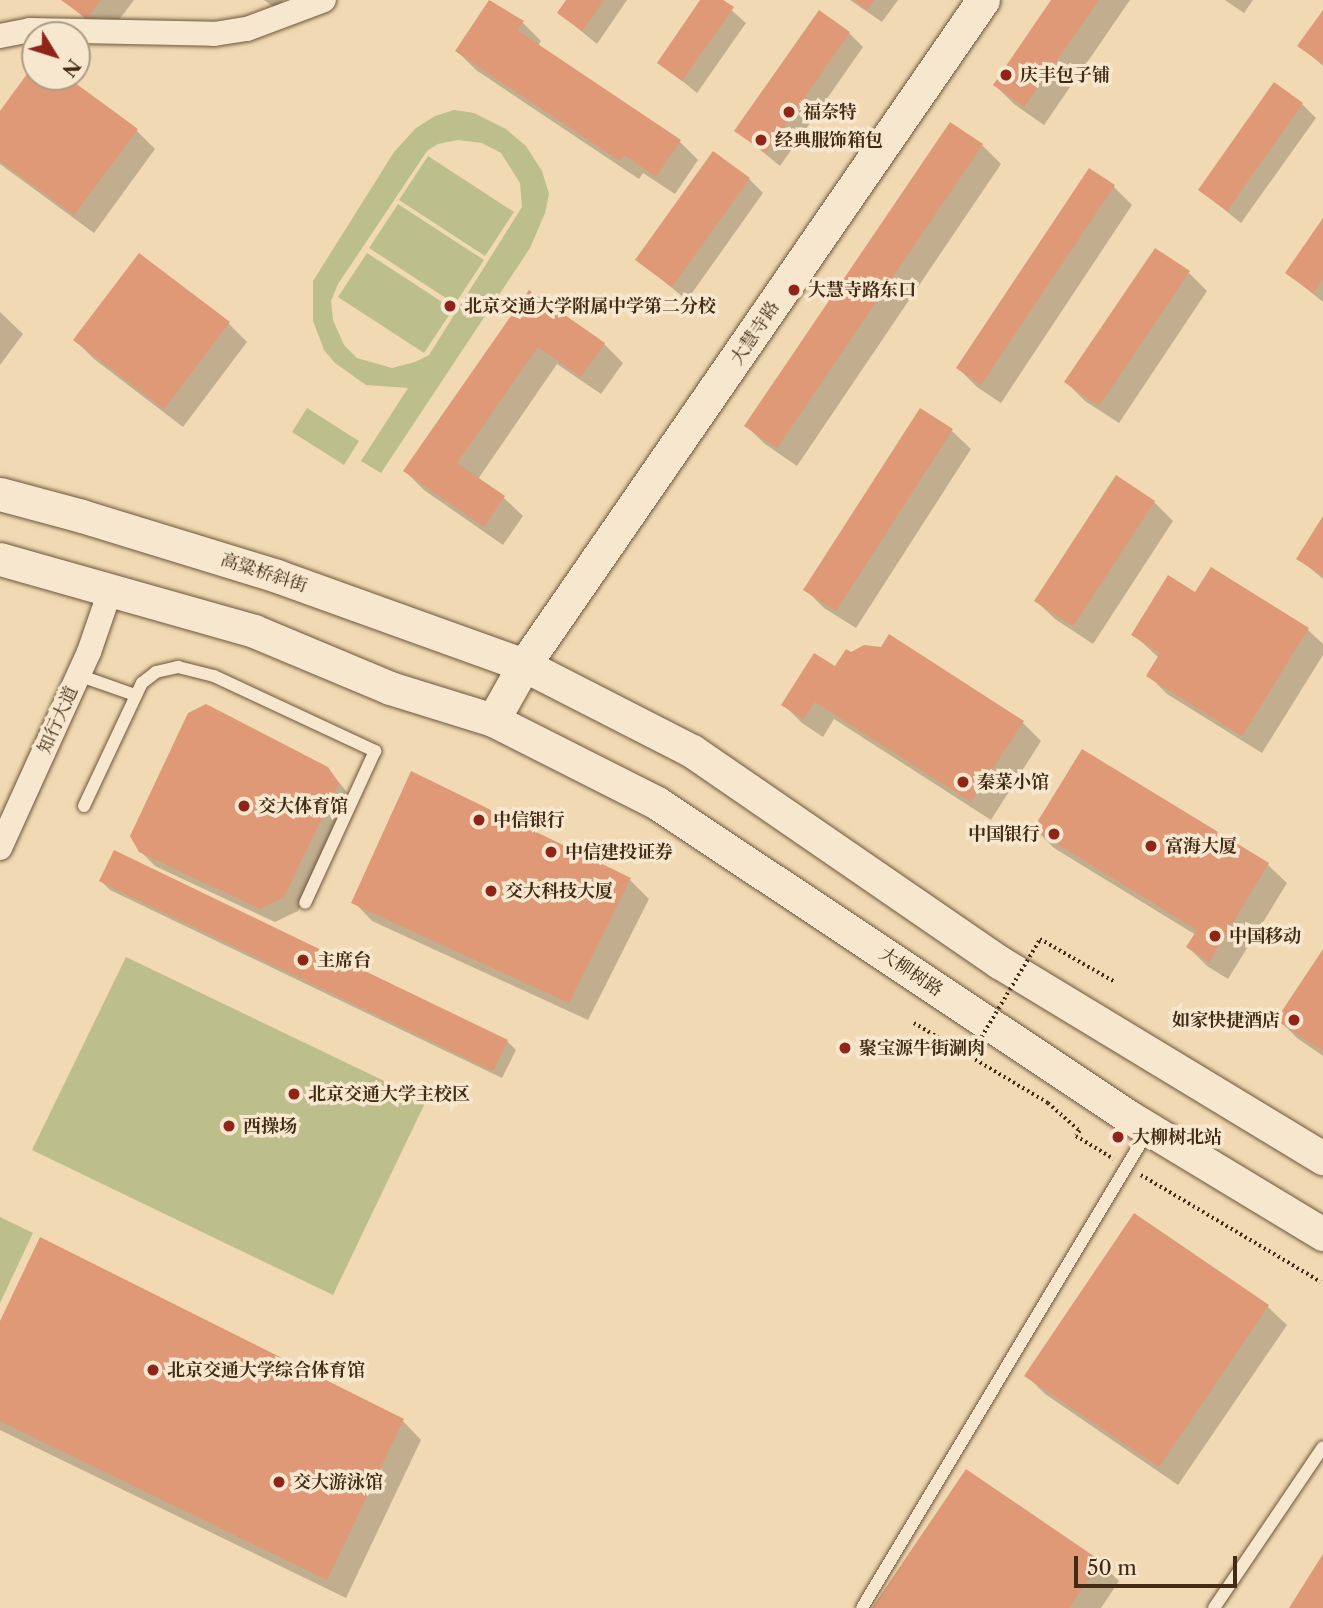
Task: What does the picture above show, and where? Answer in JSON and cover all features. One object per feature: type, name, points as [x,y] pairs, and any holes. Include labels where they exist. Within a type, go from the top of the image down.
[{"type":"main road","name":"大慧寺路","points":[[493,720],[524,665],[983,0]]},
{"type":"main road","name":"高粱桥斜街","points":[[0,494],[82,516],[277,576],[524,665]]},
{"type":"main road","points":[[0,559],[254,631],[390,688],[493,720]]},
{"type":"main road","points":[[524,665],[692,751],[999,962],[1323,1157]]},
{"type":"main road","name":"大柳树路","points":[[493,720],[657,803],[1149,1129],[1323,1234]]},
{"type":"street","points":[[0,36],[30,30],[214,34],[247,29],[324,0]]},
{"type":"street","name":"知行大道","points":[[0,848],[78,675],[110,590]]},
{"type":"lane","points":[[84,806],[142,682],[156,672],[185,669],[214,676],[375,751],[305,903]]},
{"type":"lane","points":[[78,675],[135,695]]},
{"type":"lane","points":[[862,1608],[1149,1129]]},
{"type":"lane","points":[[1214,1608],[1323,1447]]},
{"type":"path","points":[[970,1056],[1040,939],[1115,982]]},
{"type":"path","points":[[914,1023],[1048,1103],[1080,1131],[1076,1136],[1321,1282]]},
{"type":"green space","points":[[454,110],[474,113],[506,129],[526,146],[542,171],[549,194],[545,213],[530,248],[381,473],[361,461],[408,388],[366,385],[335,363],[324,350],[313,321],[313,281],[394,152],[416,128],[435,116]],"holes":[[[458,140],[482,143],[501,153],[520,183],[522,207],[429,355],[392,368],[357,358],[344,345],[333,320],[331,301],[338,284],[427,151],[438,144]]]},
{"type":"green space","points":[[428,156],[514,212],[485,256],[399,200]]},
{"type":"green space","points":[[398,204],[484,260],[455,304],[369,248]]},
{"type":"green space","points":[[367,253],[453,309],[424,353],[338,297]]},
{"type":"green space","points":[[307,408],[359,441],[344,465],[292,432]]},
{"type":"green space","name":"西操场","points":[[126,957],[426,1101],[333,1295],[32,1150]]},
{"type":"green space","points":[[0,1217],[33,1233],[0,1303]]},
{"type":"building","points":[[61,0],[101,0],[87,19]]},
{"type":"building","points":[[489,0],[524,21],[517,30],[681,140],[656,177],[624,155],[620,161],[455,51]]},
{"type":"building","points":[[566,0],[604,0],[582,31],[557,13]]},
{"type":"building","points":[[700,0],[723,0],[734,7],[682,81],[657,63]]},
{"type":"building","points":[[853,0],[874,0],[867,10]]},
{"type":"building","points":[[1051,0],[1099,0],[1024,107],[993,85]]},
{"type":"building","points":[[819,10],[850,32],[766,153],[734,131]]},
{"type":"building","points":[[1323,10],[1323,64],[1297,46]]},
{"type":"building","points":[[21,82],[21,91],[86,91],[138,129],[74,215],[0,161],[0,111]]},
{"type":"building","points":[[1274,82],[1303,103],[1227,211],[1198,190]]},
{"type":"building","points":[[950,122],[983,144],[777,448],[744,426]]},
{"type":"building","points":[[713,151],[750,178],[672,287],[635,260]]},
{"type":"building","points":[[1089,168],[1115,185],[981,385],[956,368]]},
{"type":"building","points":[[1323,218],[1323,279],[1313,293],[1285,273]]},
{"type":"building","points":[[1155,248],[1190,271],[1099,406],[1064,382]]},
{"type":"building","points":[[139,253],[230,322],[164,409],[73,340]]},
{"type":"building","points":[[529,290],[605,343],[581,377],[538,347],[457,463],[505,496],[484,527],[403,471]]},
{"type":"building","points":[[920,408],[953,429],[836,611],[803,590]]},
{"type":"building","points":[[1116,475],[1155,501],[1073,626],[1034,601]]},
{"type":"building","points":[[1323,516],[1323,576],[1296,559]]},
{"type":"building","points":[[1211,567],[1309,628],[1242,736],[1146,676],[1160,653],[1131,635],[1168,575],[1195,592]]},
{"type":"building","points":[[889,634],[1024,721],[971,802],[815,702],[803,719],[781,705],[814,653],[835,666],[846,649],[851,652],[864,645],[881,647]]},
{"type":"building","points":[[206,704],[328,767],[339,783],[284,897],[260,909],[139,852],[130,836],[188,713]]},
{"type":"building","name":"富海大厦","points":[[1082,749],[1269,863],[1209,962],[1186,947],[1197,930],[1033,829]]},
{"type":"building","name":"交大科技大厦","points":[[411,771],[631,878],[569,1003],[351,903]]},
{"type":"building","name":"主席台","points":[[114,850],[508,1040],[493,1071],[99,881]]},
{"type":"building","points":[[1323,949],[1323,1051],[1276,1020]]},
{"type":"building","points":[[1134,1213],[1269,1305],[1159,1467],[1024,1376]]},
{"type":"building","name":"北京交通大学综合体育馆","points":[[40,1237],[404,1419],[327,1580],[0,1421],[0,1321]]},
{"type":"building","points":[[966,1469],[1101,1561],[1069,1608],[872,1608]]},
{"type":"building","points":[[1323,1554],[1323,1608],[1289,1608]]},
{"type":"place","name":"庆丰包子铺","points":[[1006,75]]},
{"type":"place","name":"福奈特","points":[[789,112]]},
{"type":"place","name":"经典服饰箱包","points":[[761,140]]},
{"type":"place","name":"大慧寺路东口","points":[[794,290]]},
{"type":"place","name":"北京交通大学附属中学第二分校","points":[[450,306]]},
{"type":"place","name":"秦菜小馆","points":[[963,782]]},
{"type":"place","name":"交大体育馆","points":[[244,806]]},
{"type":"place","name":"中信银行","points":[[479,820]]},
{"type":"place","name":"中国银行","points":[[1054,834]]},
{"type":"place","name":"富海大厦","points":[[1151,846]]},
{"type":"place","name":"中信建投证券","points":[[551,852]]},
{"type":"place","name":"交大科技大厦","points":[[491,891]]},
{"type":"place","name":"中国移动","points":[[1215,936]]},
{"type":"place","name":"主席台","points":[[303,960]]},
{"type":"place","name":"如家快捷酒店","points":[[1294,1020]]},
{"type":"place","name":"聚宝源牛街涮肉","points":[[845,1048]]},
{"type":"place","name":"北京交通大学主校区","points":[[294,1094]]},
{"type":"place","name":"西操场","points":[[229,1126]]},
{"type":"place","name":"大柳树北站","points":[[1118,1137]]},
{"type":"place","name":"北京交通大学综合体育馆","points":[[153,1370]]},
{"type":"place","name":"交大游泳馆","points":[[279,1482]]}]
